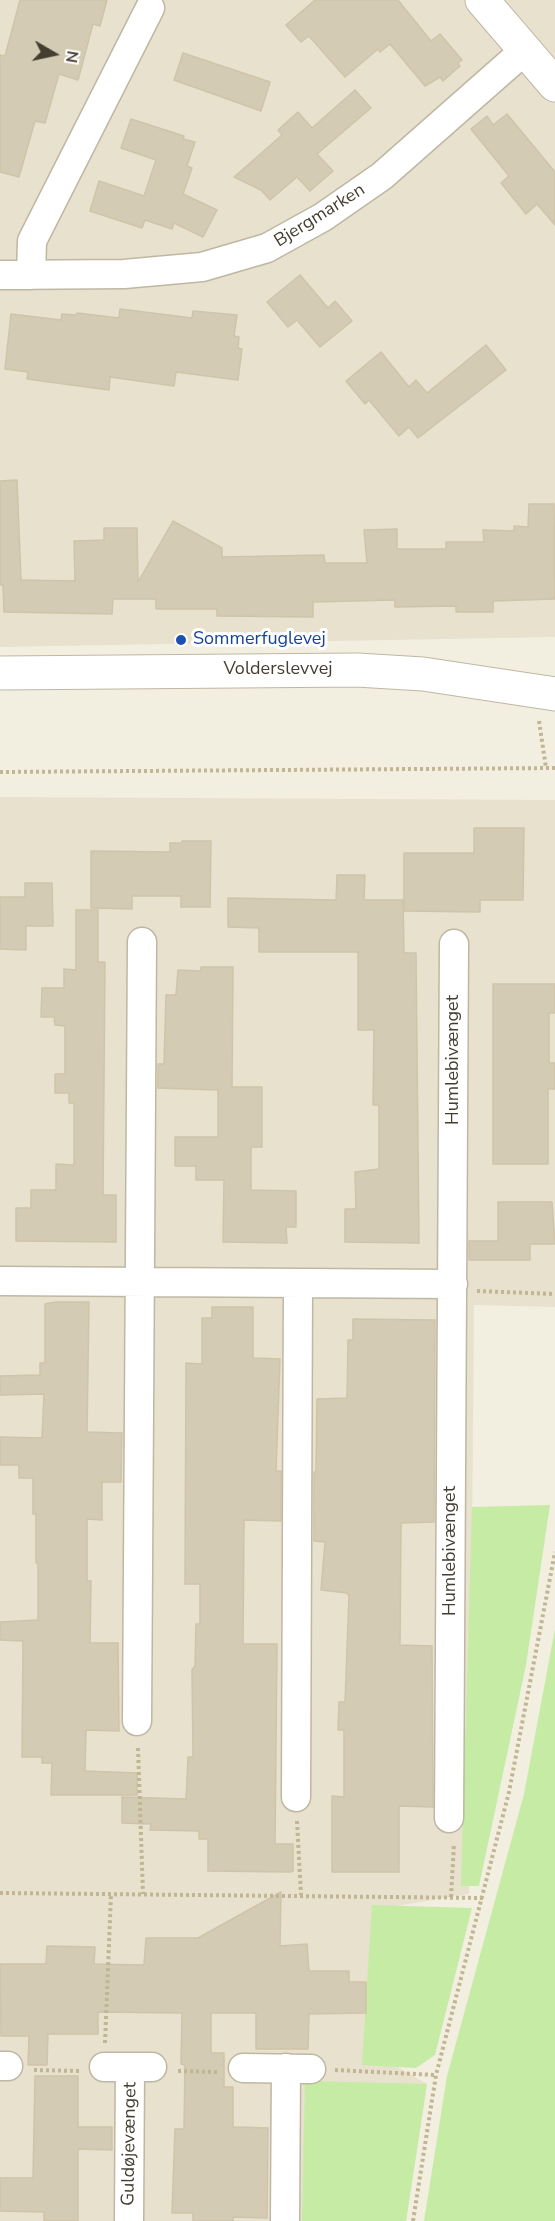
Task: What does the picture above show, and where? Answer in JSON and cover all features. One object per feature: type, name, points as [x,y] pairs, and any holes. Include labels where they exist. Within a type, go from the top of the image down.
[{"type":"street","points":[[482,0],[555,85]]},
{"type":"street","points":[[31,275],[32,241],[150,8]]},
{"type":"street","name":"Bjergmarken","points":[[0,275],[124,274],[202,267],[267,248],[323,217],[382,176],[525,50]]},
{"type":"street","name":"Volderslevvej","points":[[0,673],[357,670],[423,674],[545,692]]},
{"type":"street","points":[[137,1721],[142,942]]},
{"type":"street","name":"Humlebivænget","points":[[449,1818],[454,944]]},
{"type":"street","points":[[0,1281],[298,1283],[453,1287]]},
{"type":"street","points":[[296,1797],[298,1283]]},
{"type":"street","name":"Guldøjevænget","points":[[129,2067],[129,2221]]},
{"type":"street","points":[[243,2068],[298,2069],[285,2221]]},
{"type":"path","points":[[545,692],[546,768]]},
{"type":"path","points":[[0,772],[555,768]]},
{"type":"path","points":[[453,1287],[555,1294]]},
{"type":"path","points":[[413,2221],[436,2075],[484,1898],[509,1792],[555,1552]]},
{"type":"path","points":[[137,1721],[143,1894]]},
{"type":"path","points":[[296,1797],[301,1895]]},
{"type":"path","points":[[449,1818],[454,1838],[451,1897]]},
{"type":"path","points":[[0,1893],[484,1898]]},
{"type":"path","points":[[111,1894],[129,2067]]},
{"type":"path","points":[[4,2066],[11,2070],[98,2071],[129,2067],[158,2071],[235,2072],[243,2068]]},
{"type":"path","points":[[298,2069],[436,2075]]},
{"type":"shaded area","points":[[0,0],[555,0],[555,637],[0,647]]},
{"type":"shaded area","points":[[0,797],[555,800],[555,1307],[474,1305],[469,1894],[372,1910],[365,2048],[427,2084],[406,2221],[0,2221]]},
{"type":"green space","points":[[550,1505],[526,1665],[479,1886],[461,1886],[472,1507]]},
{"type":"green space","points":[[555,1629],[555,2221],[424,2221],[447,2076],[524,1794]]},
{"type":"green space","points":[[372,1905],[472,1908],[435,2055],[416,2068],[362,2065]]},
{"type":"green space","points":[[305,2081],[427,2084],[406,2221],[302,2221]]},
{"type":"building","points":[[20,0],[107,0],[100,26],[93,24],[78,80],[59,74],[45,123],[35,121],[19,177],[0,172],[0,55],[5,56]]},
{"type":"building","points":[[315,0],[398,0],[431,41],[440,34],[462,60],[458,63],[460,66],[443,81],[440,77],[425,86],[390,44],[380,52],[378,49],[345,77],[309,36],[301,42],[286,25]]},
{"type":"building","points":[[183,53],[270,82],[261,111],[174,80]]},
{"type":"building","points":[[355,90],[371,108],[317,154],[333,171],[310,191],[297,177],[270,200],[261,190],[234,177],[282,135],[278,130],[298,112],[312,128]]},
{"type":"building","points":[[507,114],[555,172],[555,225],[537,204],[526,214],[501,183],[509,176],[471,129],[487,116],[493,125]]},
{"type":"building","points":[[131,119],[184,136],[183,139],[195,142],[187,166],[192,168],[183,194],[217,210],[203,237],[174,223],[172,229],[145,220],[142,228],[90,211],[99,181],[144,196],[156,160],[121,148]]},
{"type":"building","points":[[300,275],[328,308],[335,301],[352,321],[320,347],[297,320],[288,327],[267,302]]},
{"type":"building","points":[[120,309],[192,318],[193,311],[237,315],[234,336],[239,337],[238,348],[242,349],[238,380],[176,372],[174,386],[110,377],[109,390],[27,379],[28,372],[5,369],[11,314],[61,320],[62,314],[77,315],[77,313],[119,318]]},
{"type":"building","points":[[486,345],[506,370],[418,438],[409,427],[399,436],[369,400],[365,404],[346,381],[381,352],[409,387],[416,380],[427,393]]},
{"type":"building","points":[[17,480],[21,580],[75,581],[74,541],[104,540],[104,528],[137,528],[138,582],[173,521],[222,548],[222,557],[324,555],[325,563],[367,563],[364,530],[397,529],[397,549],[446,549],[446,542],[484,542],[483,530],[514,531],[514,526],[528,527],[529,504],[554,504],[555,599],[493,601],[493,612],[456,612],[456,606],[395,607],[395,600],[313,602],[313,617],[217,616],[217,609],[156,609],[156,599],[113,599],[112,614],[4,612],[3,585],[0,585],[0,481]]},
{"type":"building","points":[[474,828],[524,828],[523,900],[480,900],[480,912],[404,911],[404,853],[474,853]]},
{"type":"building","points":[[182,841],[211,841],[210,907],[181,907],[181,896],[132,896],[132,909],[91,908],[91,851],[170,852],[170,843],[182,843]]},
{"type":"building","points":[[337,875],[365,875],[364,900],[403,900],[404,953],[416,953],[419,1243],[345,1242],[345,1209],[356,1209],[355,1172],[379,1169],[379,1105],[373,1105],[374,1030],[358,1030],[358,952],[259,952],[259,928],[228,927],[228,898],[336,900]]},
{"type":"building","points":[[25,883],[52,883],[53,926],[26,926],[26,950],[0,949],[0,897],[25,897]]},
{"type":"building","points":[[76,910],[98,910],[98,962],[105,962],[103,1195],[116,1195],[116,1242],[16,1241],[16,1208],[31,1208],[31,1190],[56,1190],[56,1164],[74,1165],[74,1103],[69,1103],[69,1093],[55,1093],[55,1074],[65,1074],[65,1026],[55,1025],[54,1017],[41,1017],[42,988],[64,988],[64,969],[76,970]]},
{"type":"building","points":[[201,967],[233,967],[232,1087],[262,1087],[262,1147],[251,1147],[251,1190],[296,1191],[296,1227],[286,1227],[287,1243],[223,1242],[224,1180],[196,1180],[196,1166],[175,1166],[175,1137],[218,1137],[218,1090],[158,1088],[158,1064],[164,1064],[166,995],[176,995],[178,970],[201,971]]},
{"type":"building","points":[[493,984],[555,984],[555,1013],[549,1013],[549,1063],[555,1063],[555,1089],[548,1089],[548,1164],[493,1164]]},
{"type":"building","points":[[498,1202],[552,1202],[555,1244],[530,1244],[530,1260],[469,1260],[469,1241],[498,1241]]},
{"type":"building","points":[[89,1302],[87,1432],[122,1433],[121,1482],[102,1482],[102,1520],[87,1519],[87,1581],[91,1581],[90,1643],[118,1643],[119,1731],[86,1730],[85,1771],[137,1773],[137,1795],[51,1795],[52,1763],[42,1763],[42,1757],[22,1757],[23,1641],[0,1640],[0,1622],[38,1620],[38,1563],[36,1563],[36,1514],[33,1514],[33,1478],[19,1478],[19,1465],[0,1465],[0,1437],[42,1438],[44,1394],[0,1395],[0,1376],[40,1375],[40,1363],[45,1363],[45,1304]]},
{"type":"building","points":[[212,1307],[253,1307],[253,1358],[280,1359],[276,1471],[281,1471],[281,1521],[244,1520],[243,1644],[277,1644],[275,1844],[293,1844],[293,1871],[290,1872],[208,1871],[208,1839],[199,1839],[199,1831],[150,1830],[151,1824],[122,1823],[122,1797],[186,1799],[188,1757],[193,1757],[192,1670],[195,1666],[196,1624],[200,1624],[200,1584],[185,1584],[186,1363],[202,1364],[202,1318],[212,1318]]},
{"type":"building","points":[[353,1319],[435,1320],[434,1522],[401,1523],[400,1645],[432,1646],[433,1807],[399,1806],[399,1872],[332,1872],[332,1796],[344,1797],[344,1730],[338,1730],[339,1702],[345,1702],[349,1596],[347,1593],[321,1590],[325,1542],[314,1541],[314,1472],[316,1472],[317,1399],[347,1398],[348,1340],[353,1340]]},
{"type":"building","points":[[281,1892],[280,1946],[307,1944],[309,1971],[349,1971],[349,1982],[366,1982],[366,2013],[309,2014],[308,2049],[256,2049],[256,2013],[211,2013],[211,2053],[224,2053],[224,2087],[233,2087],[233,2127],[268,2128],[267,2218],[233,2217],[233,2221],[193,2221],[193,2213],[172,2213],[175,2129],[184,2129],[185,2065],[181,2064],[182,2013],[98,2012],[98,2034],[48,2034],[47,2065],[28,2065],[29,2036],[1,2036],[0,1964],[46,1964],[47,1946],[95,1947],[94,1964],[144,1965],[146,1938],[198,1938]]},
{"type":"building","points":[[35,2076],[78,2076],[78,2127],[112,2127],[112,2150],[78,2149],[78,2221],[44,2221],[44,2212],[0,2211],[0,2178],[33,2178]]},
{"type":"place","name":"Sommerfuglevej","points":[[181,640]]}]
